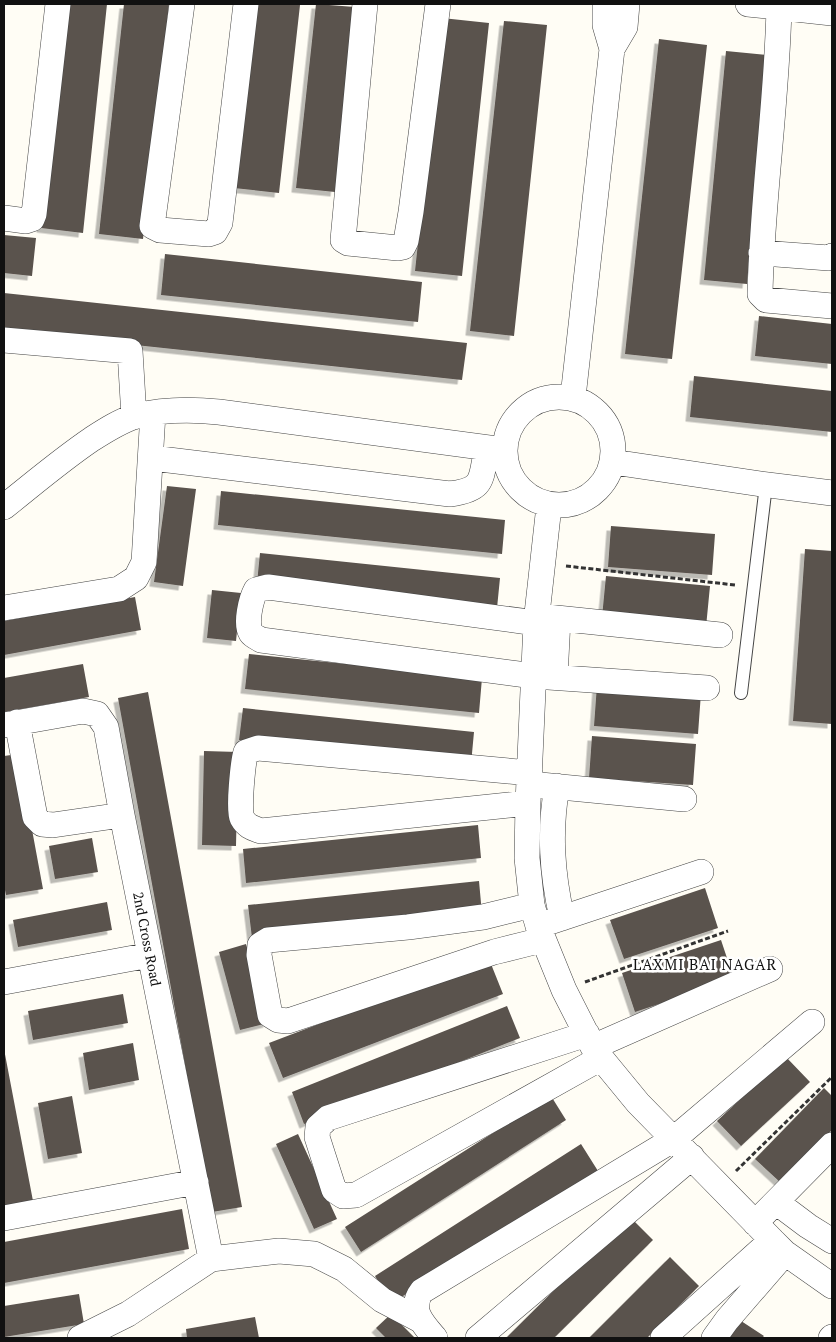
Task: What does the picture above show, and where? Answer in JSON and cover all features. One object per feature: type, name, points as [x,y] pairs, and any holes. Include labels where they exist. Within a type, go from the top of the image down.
[{"type":"street","points":[[4,218],[26,221],[32,219],[34,214],[58,4]]},
{"type":"street","points":[[182,4],[152,226],[160,230],[210,234],[215,232],[220,223],[246,4]]},
{"type":"street","points":[[365,4],[343,240],[348,243],[398,248],[403,247],[406,241],[411,212],[438,4]]},
{"type":"street","points":[[573,397],[612,49],[605,25],[605,4]]},
{"type":"street","points":[[612,49],[625,27],[627,4]]},
{"type":"street","points":[[748,4],[832,14]]},
{"type":"street","points":[[779,7],[778,43],[761,253],[760,294],[766,300],[832,306]]},
{"type":"street","points":[[761,253],[829,258],[832,256]]},
{"type":"street","points":[[4,340],[130,351],[152,458],[144,562],[136,578],[118,589],[4,608]]},
{"type":"street","points":[[152,458],[450,494],[465,492],[474,489],[480,482],[495,449],[520,414],[536,401],[560,395],[573,397],[594,407],[610,434],[613,462],[606,480],[589,498],[571,505],[549,506],[531,499],[516,486],[495,449]]},
{"type":"street","points":[[4,507],[67,456],[111,427],[144,415],[187,409],[495,449]]},
{"type":"street","points":[[613,462],[832,493]]},
{"type":"street","points":[[549,506],[543,551],[544,676],[529,786],[527,858],[537,924],[564,990],[638,1103],[679,1135],[692,1157],[779,1246],[832,1286]]},
{"type":"street","points":[[707,688],[544,676],[261,640],[251,634],[248,625],[252,598],[256,590],[268,587],[544,620],[720,635]]},
{"type":"street","name":"2nd Cross Road","points":[[10,724],[83,711],[97,714],[106,727],[211,1259]]},
{"type":"street","points":[[10,724],[36,817],[42,824],[53,825],[122,815]]},
{"type":"street","points":[[529,786],[261,831],[248,826],[241,816],[243,761],[246,752],[258,748],[529,786],[557,786],[684,800]]},
{"type":"street","points":[[557,786],[553,831],[553,866],[562,918]]},
{"type":"street","points":[[537,924],[483,917],[417,926],[268,940],[260,946],[258,955],[270,1015],[278,1020],[288,1021],[494,952],[537,924],[562,918],[701,872]]},
{"type":"street","points":[[4,982],[150,956]]},
{"type":"street","points":[[598,1044],[356,1195],[343,1196],[334,1190],[317,1137],[318,1127],[328,1118],[598,1044],[770,969]]},
{"type":"street","points":[[427,1329],[416,1306],[417,1298],[422,1291],[679,1135],[812,1022]]},
{"type":"street","points":[[755,1223],[832,1145]]},
{"type":"street","points":[[478,1338],[692,1157]]},
{"type":"street","points":[[4,1218],[196,1182]]},
{"type":"street","points":[[776,1202],[832,1241]]},
{"type":"street","points":[[663,1338],[779,1246]]},
{"type":"street","points":[[714,1338],[779,1246]]},
{"type":"street","points":[[80,1338],[128,1314],[211,1259],[280,1251],[314,1254],[344,1269],[382,1300],[427,1329]]},
{"type":"lane","points":[[741,693],[766,485]]},
{"type":"path","points":[[543,551],[550,554],[561,565],[735,585]]},
{"type":"path","points":[[580,983],[728,931]]},
{"type":"path","points":[[731,1177],[832,1077]]},
{"type":"building","points":[[65,4],[107,4],[83,233],[41,228]]},
{"type":"building","points":[[124,4],[169,4],[143,239],[99,234]]},
{"type":"building","points":[[254,4],[300,5],[279,193],[234,188]]},
{"type":"building","points":[[316,4],[355,7],[335,192],[296,188]]},
{"type":"building","points":[[442,18],[489,23],[462,276],[415,271]]},
{"type":"building","points":[[504,21],[547,25],[514,336],[470,331]]},
{"type":"building","points":[[659,39],[707,45],[672,359],[625,354]]},
{"type":"building","points":[[726,51],[767,55],[747,284],[704,280]]},
{"type":"building","points":[[4,235],[36,238],[32,276],[4,273]]},
{"type":"building","points":[[165,254],[422,282],[418,322],[161,295]]},
{"type":"building","points":[[4,293],[467,343],[462,380],[4,331]]},
{"type":"building","points":[[759,316],[832,324],[832,364],[755,356]]},
{"type":"building","points":[[694,376],[832,391],[832,432],[690,417]]},
{"type":"building","points":[[167,486],[196,489],[183,586],[154,582]]},
{"type":"building","points":[[221,491],[505,520],[502,554],[218,525]]},
{"type":"building","points":[[611,526],[715,534],[712,575],[608,567]]},
{"type":"building","points":[[805,549],[832,551],[832,724],[793,721]]},
{"type":"building","points":[[260,553],[500,578],[497,608],[257,583]]},
{"type":"building","points":[[606,576],[710,586],[706,627],[602,617]]},
{"type":"building","points":[[212,590],[241,593],[236,641],[207,638]]},
{"type":"building","points":[[135,597],[141,630],[4,655],[4,621]]},
{"type":"building","points":[[249,654],[482,678],[479,713],[245,689]]},
{"type":"building","points":[[83,664],[89,697],[4,712],[4,678]]},
{"type":"building","points":[[597,685],[701,693],[698,734],[594,726]]},
{"type":"building","points":[[148,692],[242,1207],[212,1212],[118,698]]},
{"type":"building","points":[[243,708],[474,732],[471,764],[239,740]]},
{"type":"building","points":[[592,736],[696,744],[693,785],[589,778]]},
{"type":"building","points":[[204,751],[238,752],[236,846],[202,845]]},
{"type":"building","points":[[18,754],[43,889],[6,895],[4,885],[4,756]]},
{"type":"building","points":[[478,825],[481,858],[246,883],[243,849]]},
{"type":"building","points":[[92,838],[98,872],[55,879],[49,846]]},
{"type":"building","points":[[479,881],[482,914],[252,938],[248,905]]},
{"type":"building","points":[[705,888],[718,928],[624,959],[610,920]]},
{"type":"building","points":[[107,902],[112,930],[18,947],[13,920]]},
{"type":"building","points":[[721,940],[734,979],[635,1012],[622,973]]},
{"type":"building","points":[[246,944],[268,1023],[240,1030],[219,952]]},
{"type":"building","points":[[489,959],[503,994],[283,1078],[269,1043]]},
{"type":"building","points":[[123,994],[128,1023],[33,1040],[28,1011]]},
{"type":"building","points":[[507,1006],[520,1038],[304,1124],[292,1092]]},
{"type":"building","points":[[133,1043],[139,1080],[89,1090],[83,1053]]},
{"type":"building","points":[[4,1049],[33,1201],[4,1207]]},
{"type":"building","points":[[786,1057],[810,1082],[741,1146],[717,1121]]},
{"type":"building","points":[[824,1088],[832,1096],[832,1130],[781,1183],[755,1159]]},
{"type":"building","points":[[72,1096],[82,1153],[48,1159],[38,1103]]},
{"type":"building","points":[[551,1096],[566,1120],[361,1252],[345,1227]]},
{"type":"building","points":[[298,1134],[337,1219],[314,1229],[276,1144]]},
{"type":"building","points":[[581,1144],[598,1171],[392,1303],[375,1276]]},
{"type":"building","points":[[182,1209],[189,1249],[4,1283],[4,1242]]},
{"type":"building","points":[[629,1216],[653,1240],[554,1338],[506,1338]]},
{"type":"building","points":[[670,1257],[699,1286],[647,1338],[589,1338]]},
{"type":"building","points":[[79,1294],[84,1324],[4,1337],[4,1306]]},
{"type":"building","points":[[391,1314],[415,1338],[386,1338],[376,1328]]},
{"type":"building","points":[[255,1317],[259,1338],[187,1338],[186,1329]]},
{"type":"building","points":[[735,1317],[764,1336],[762,1338],[721,1338]]},
{"type":"district","name":"LAXMI BAI NAGAR","points":[[705,965]]}]
